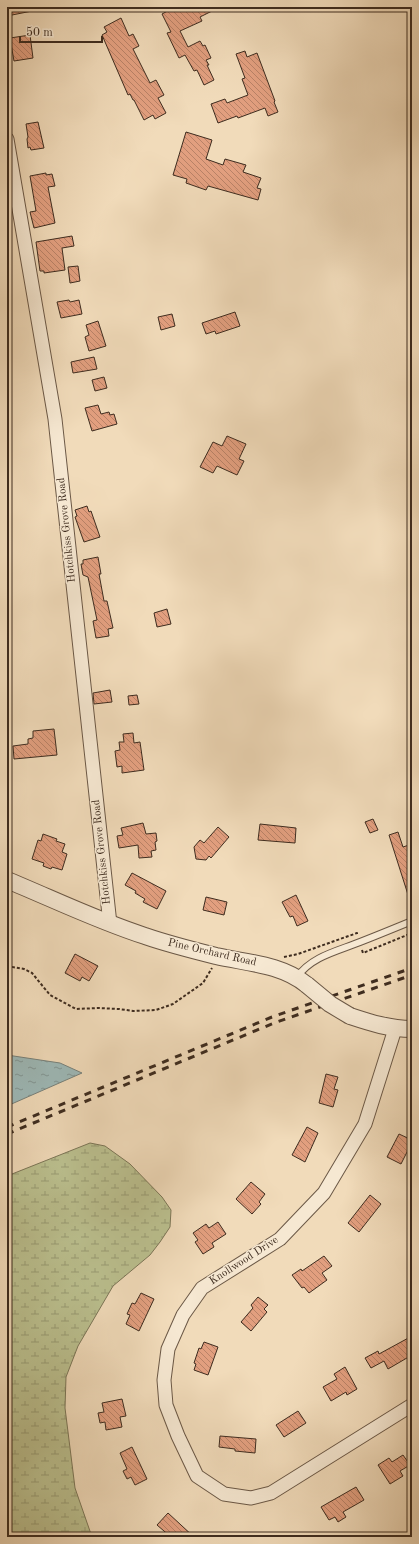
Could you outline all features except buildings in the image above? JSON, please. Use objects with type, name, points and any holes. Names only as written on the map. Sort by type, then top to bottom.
[{"type":"street","name":"Hotchkiss Grove Road","points":[[7,139],[55,419],[110,924]]},
{"type":"street","name":"Pine Orchard Road","points":[[7,880],[110,924],[146,937],[215,956],[279,969],[302,981],[330,1004],[350,1016],[395,1029],[412,1029]]},
{"type":"street","name":"Knollwood Drive","points":[[395,1029],[364,1124],[324,1193],[280,1239],[202,1288],[183,1314],[168,1349],[164,1380],[166,1405],[178,1436],[197,1476],[224,1494],[251,1498],[271,1493],[412,1405]]},
{"type":"lane","points":[[302,981],[304,968],[315,960],[412,921]]},
{"type":"path","points":[[283,957],[298,954],[356,933],[363,953],[412,933]]},
{"type":"path","points":[[7,966],[24,969],[32,973],[50,995],[76,1009],[99,1008],[133,1011],[156,1010],[173,1004],[203,983],[212,968],[215,956]]},
{"type":"green space","points":[[90,1143],[105,1146],[130,1164],[162,1197],[171,1210],[170,1227],[150,1255],[113,1286],[78,1346],[66,1377],[65,1408],[75,1488],[92,1537],[7,1537],[7,1176]]},
{"type":"water","points":[[7,1055],[60,1063],[82,1073],[7,1106]]},
{"type":"railway","points":[[7,1127],[272,1017],[412,968]]},
{"type":"railway","points":[[7,1134],[274,1023],[412,975]]}]
